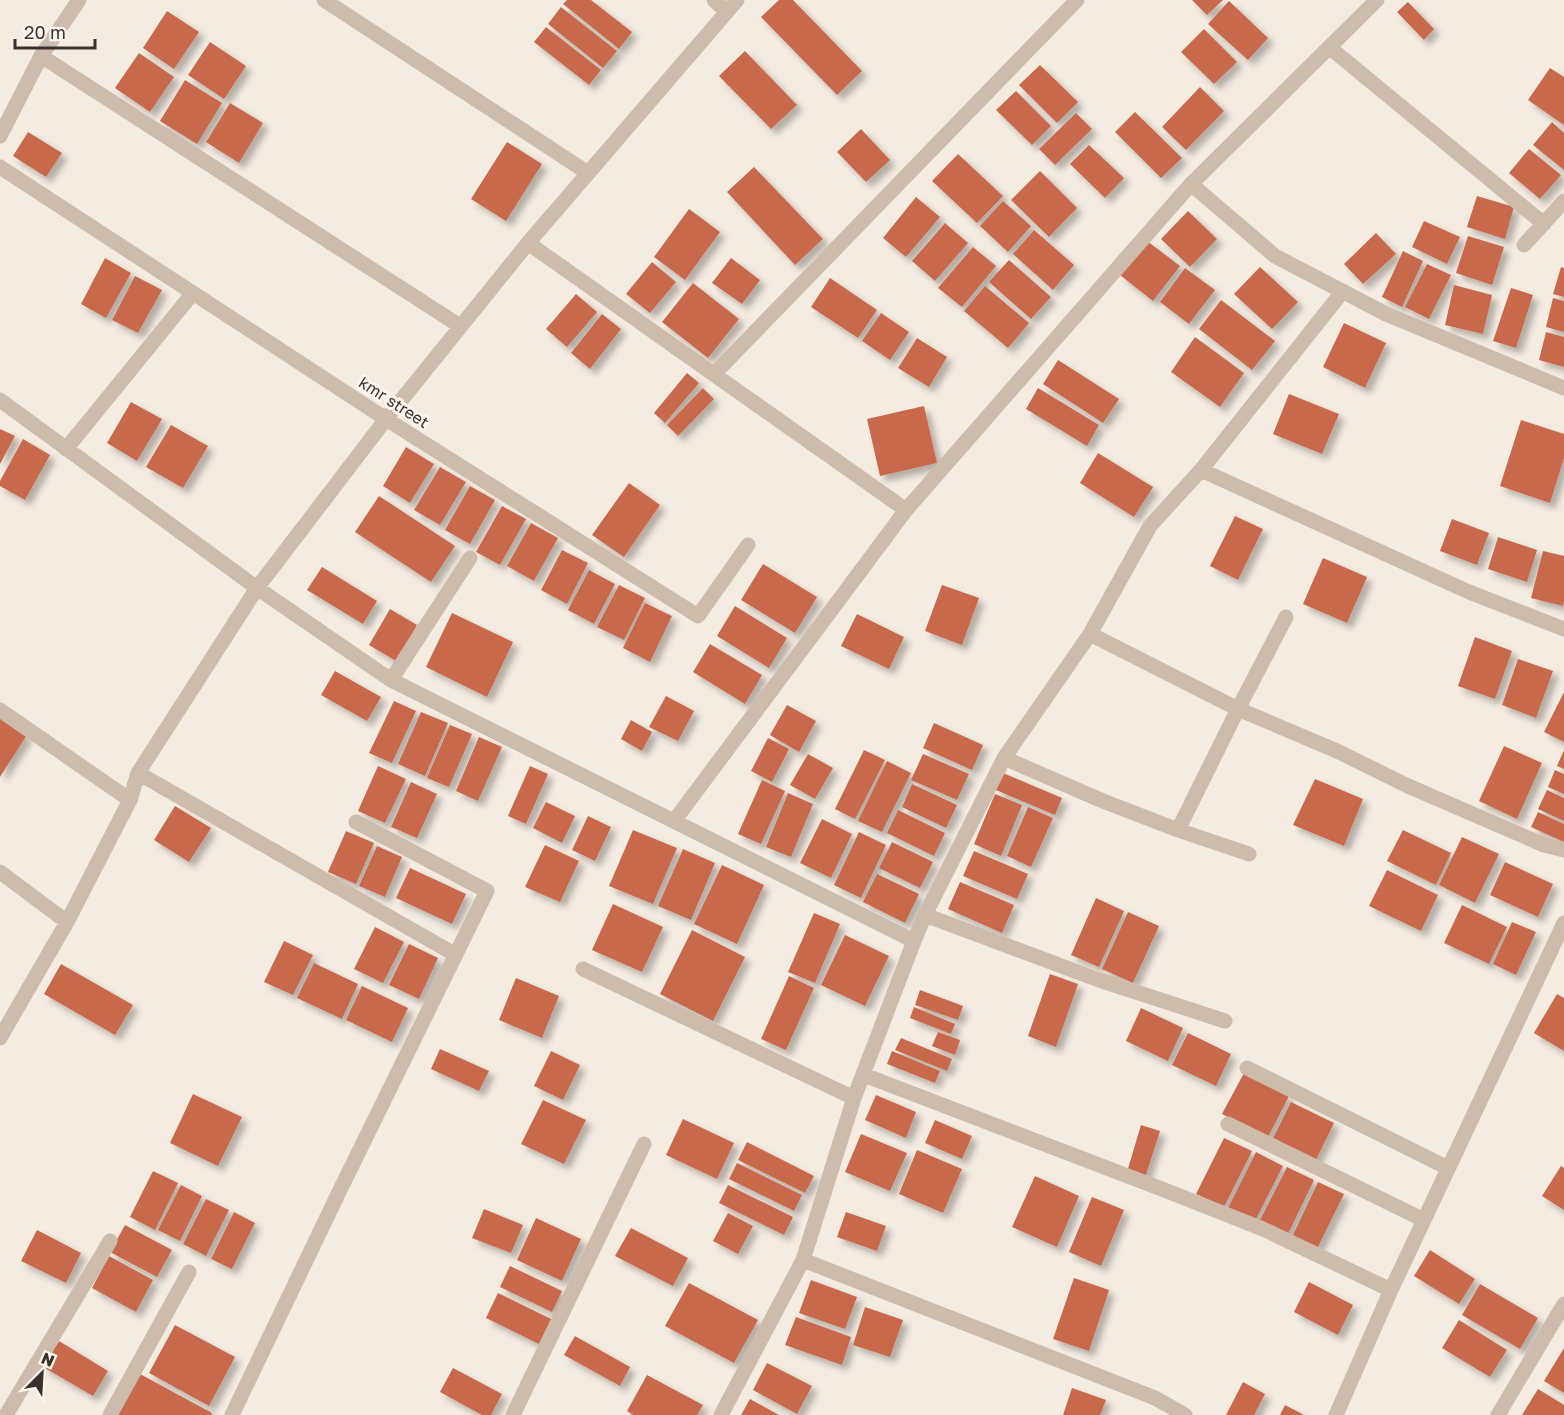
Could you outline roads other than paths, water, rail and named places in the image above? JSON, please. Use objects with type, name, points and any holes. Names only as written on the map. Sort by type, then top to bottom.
[{"type":"street","points":[[0,136],[41,56],[79,0]]},
{"type":"street","points":[[324,0],[588,173]]},
{"type":"street","points":[[714,0],[727,12]]},
{"type":"street","points":[[0,1038],[5,1020],[67,922],[130,800],[138,773],[256,588],[386,418],[528,243],[738,0]]},
{"type":"street","points":[[714,374],[1077,0]]},
{"type":"street","points":[[674,821],[906,510],[1191,184],[1377,0]]},
{"type":"street","points":[[1329,47],[1544,224]]},
{"type":"street","points":[[41,56],[460,326]]},
{"type":"street","name":"kmr street","points":[[0,167],[386,418],[698,616],[748,545]]},
{"type":"street","points":[[1191,184],[1275,256],[1386,314],[1564,388]]},
{"type":"street","points":[[1524,245],[1564,201]]},
{"type":"street","points":[[528,243],[906,510]]},
{"type":"street","points":[[721,1415],[803,1260],[854,1098],[914,941],[1004,758],[1090,634],[1150,526],[1201,470],[1343,291]]},
{"type":"street","points":[[66,449],[193,293]]},
{"type":"street","points":[[0,400],[256,588],[391,680],[914,941]]},
{"type":"street","points":[[1201,470],[1469,592],[1564,629]]},
{"type":"street","points":[[391,680],[470,558]]},
{"type":"street","points":[[1178,830],[1286,617]]},
{"type":"street","points":[[1090,634],[1238,709],[1337,751],[1408,786],[1544,845],[1564,850]]},
{"type":"street","points":[[0,710],[130,800]]},
{"type":"street","points":[[1004,758],[1103,801],[1249,854]]},
{"type":"street","points":[[138,773],[456,955]]},
{"type":"street","points":[[232,1415],[487,891],[356,822]]},
{"type":"street","points":[[0,872],[67,922]]},
{"type":"street","points":[[925,915],[1099,980],[1225,1021]]},
{"type":"street","points":[[1336,1415],[1391,1290],[1564,923]]},
{"type":"street","points":[[583,969],[854,1098]]},
{"type":"street","points":[[1247,1068],[1448,1168]]},
{"type":"street","points":[[864,1075],[1252,1225],[1391,1290]]},
{"type":"street","points":[[1228,1124],[1424,1220]]},
{"type":"street","points":[[513,1415],[645,1144]]},
{"type":"street","points":[[6,1415],[110,1241]]},
{"type":"street","points":[[803,1260],[1155,1398],[1185,1415]]},
{"type":"street","points":[[110,1415],[189,1272]]},
{"type":"street","points":[[1498,1415],[1564,1304]]}]
